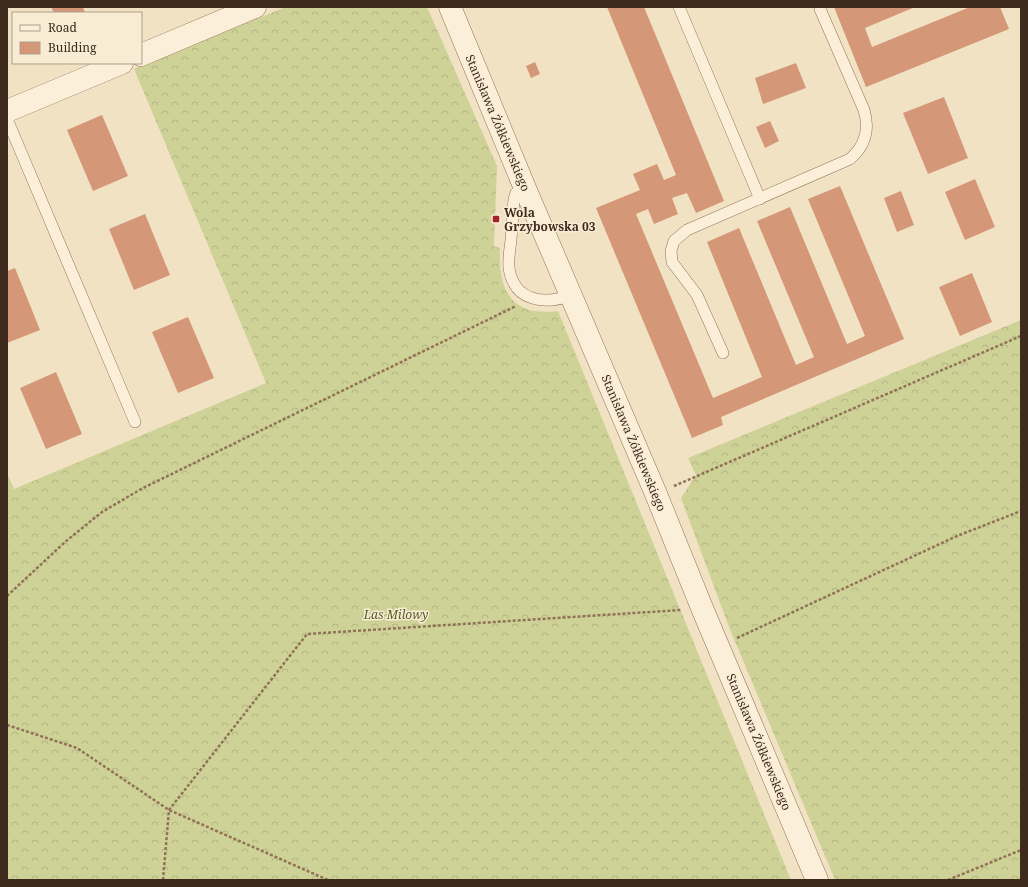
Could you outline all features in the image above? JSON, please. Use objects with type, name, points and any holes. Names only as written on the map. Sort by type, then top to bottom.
[{"type":"street","points":[[142,55],[255,7]]},
{"type":"street","name":"Stanisława Żółkiewskiego","points":[[450,7],[817,880]]},
{"type":"street","points":[[7,111],[120,64]]},
{"type":"lane","points":[[679,7],[760,199]]},
{"type":"lane","points":[[723,353],[697,295],[674,267],[671,251],[674,241],[682,233],[850,159],[861,148],[864,141],[867,125],[864,110],[820,9]]},
{"type":"lane","points":[[7,119],[135,422]]},
{"type":"lane","points":[[524,186],[518,190],[515,196],[509,268],[515,285],[538,301],[552,301],[572,295]]},
{"type":"path","points":[[7,596],[65,542],[96,517],[143,488],[532,298]]},
{"type":"path","points":[[656,494],[1021,337]]},
{"type":"path","points":[[718,646],[957,536],[1021,511]]},
{"type":"path","points":[[163,880],[169,810],[307,634],[702,608]]},
{"type":"path","points":[[7,725],[77,748],[169,810],[328,880]]},
{"type":"path","points":[[948,880],[1021,850]]},
{"type":"green space","name":"Las Milowy","points":[[286,7],[427,7],[497,166],[494,246],[500,248],[500,263],[505,288],[511,298],[518,305],[529,310],[542,312],[558,311],[791,880],[7,880],[7,473],[14,489],[266,383],[134,69]]},
{"type":"green space","points":[[1021,320],[1021,880],[835,880],[729,627],[681,498],[696,475],[688,458]]},
{"type":"building","points":[[51,7],[83,7],[85,12],[54,12]]},
{"type":"building","points":[[607,7],[644,7],[724,201],[696,213],[687,193],[672,198],[678,214],[654,224],[648,209],[636,214],[713,398],[762,377],[707,242],[739,228],[796,365],[814,357],[757,221],[790,207],[847,344],[865,336],[808,199],[840,186],[904,339],[721,417],[723,425],[692,438],[596,208],[640,190],[633,174],[657,164],[664,180],[676,175]]},
{"type":"building","points":[[834,7],[915,7],[865,28],[872,47],[970,7],[1000,7],[1009,29],[866,87]]},
{"type":"building","points":[[535,62],[540,74],[531,78],[526,66]]},
{"type":"building","points":[[796,63],[806,88],[763,104],[755,78]]},
{"type":"building","points":[[944,97],[968,158],[928,174],[903,113]]},
{"type":"building","points":[[102,115],[128,176],[93,191],[67,130]]},
{"type":"building","points":[[770,121],[779,141],[765,148],[756,127]]},
{"type":"building","points":[[975,179],[995,227],[965,240],[945,192]]},
{"type":"building","points":[[901,191],[914,225],[897,232],[884,198]]},
{"type":"building","points":[[145,214],[170,275],[134,290],[109,229]]},
{"type":"building","points":[[15,268],[40,330],[7,343],[7,271]]},
{"type":"building","points":[[972,273],[992,322],[960,336],[939,287]]},
{"type":"building","points":[[188,317],[214,378],[178,393],[152,332]]},
{"type":"building","points":[[56,372],[82,434],[46,449],[20,388]]},
{"type":"place","name":"Wola Grzybowska 03","points":[[496,219]]}]
